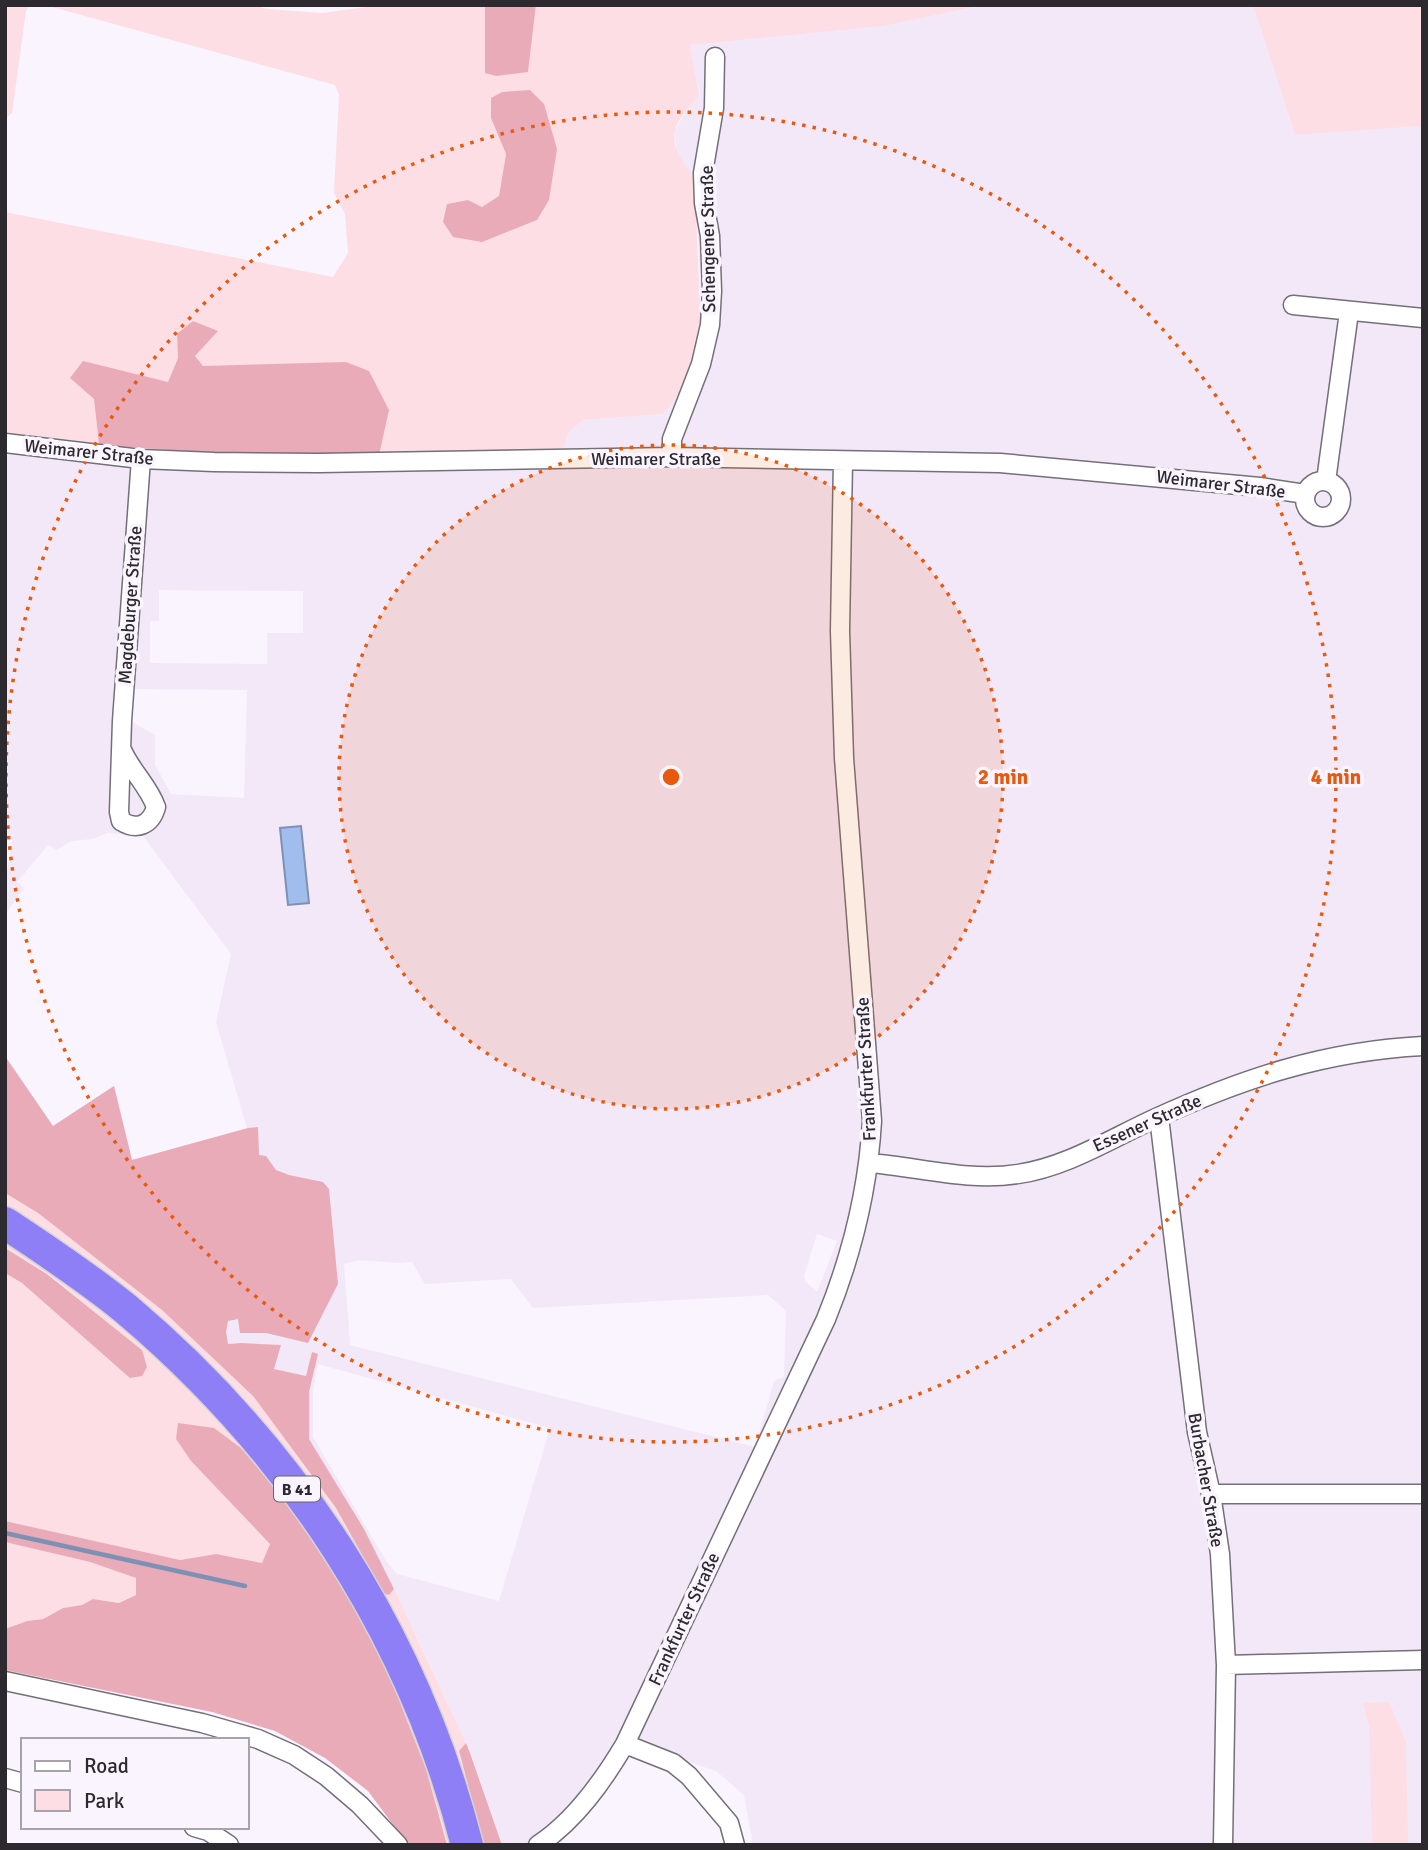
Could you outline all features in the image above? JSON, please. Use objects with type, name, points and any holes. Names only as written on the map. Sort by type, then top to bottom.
[{"type":"highway","name":"B 41","points":[[5,1223],[48,1251],[124,1308],[189,1367],[251,1433],[308,1503],[397,1650],[430,1728],[467,1845]]},
{"type":"street","name":"Schengener Straße","points":[[672,457],[672,439],[701,364],[710,325],[710,236],[704,203],[703,173],[714,108],[715,57]]},
{"type":"street","points":[[1293,305],[1423,318]]},
{"type":"street","points":[[1326,481],[1349,312]]},
{"type":"street","name":"Weimarer Straße","points":[[5,443],[141,459],[319,463],[672,457],[1000,463],[1260,487],[1305,495]]},
{"type":"street","name":"Magdeburger Straße","points":[[122,750],[141,459]]},
{"type":"street","name":"Frankfurter Straße","points":[[538,1845],[549,1838],[583,1803],[625,1744],[830,1309],[857,1228],[870,1163],[872,1121],[843,745],[839,631],[843,461]]},
{"type":"street","name":"Weimarer Straße","points":[[1326,481],[1337,487],[1342,498],[1341,505],[1334,514],[1322,518],[1312,514],[1305,505],[1305,495],[1311,485],[1326,481]]},
{"type":"street","name":"Essener Straße","points":[[870,1163],[964,1176],[1020,1174],[1064,1161],[1221,1090],[1280,1069],[1333,1056],[1423,1046]]},
{"type":"street","name":"Burbacher Straße","points":[[1159,1117],[1195,1419],[1220,1554],[1226,1665],[1223,1845]]},
{"type":"street","points":[[1211,1494],[1423,1494]]},
{"type":"street","points":[[1226,1665],[1423,1660]]},
{"type":"street","points":[[5,1681],[202,1723],[258,1739],[295,1755],[326,1776],[360,1805],[398,1845]]},
{"type":"street","points":[[625,1744],[673,1763],[689,1776],[729,1823],[735,1845]]},
{"type":"street","points":[[201,1829],[229,1845]]},
{"type":"shaded area","points":[[485,5],[536,5],[528,72],[496,76],[485,73]]},
{"type":"shaded area","points":[[984,5],[1253,5],[1295,135],[1423,126],[1423,1845],[753,1845],[744,1795],[716,1771],[632,1743],[591,1811],[556,1845],[502,1845],[470,1752],[416,1635],[364,1529],[309,1439],[309,1392],[317,1354],[312,1353],[306,1377],[274,1369],[281,1346],[228,1344],[145,1273],[5,1056],[53,1126],[114,1086],[132,1160],[247,1128],[216,1022],[231,954],[143,836],[108,833],[93,839],[71,841],[57,850],[48,845],[17,882],[24,888],[6,913],[5,885],[13,835],[5,834],[5,436],[134,449],[240,455],[568,433],[583,420],[664,414],[702,312],[695,182],[676,151],[675,131],[685,112],[699,96],[690,45],[884,26]],"holes":[[[159,590],[303,591],[303,633],[267,633],[267,664],[150,663],[150,621],[159,621]],[[129,689],[247,690],[244,798],[171,794],[155,765],[155,735],[129,720]],[[817,1234],[837,1241],[817,1292],[805,1281],[804,1276]],[[359,1260],[412,1262],[425,1284],[511,1279],[533,1308],[768,1295],[786,1311],[784,1377],[774,1381],[755,1447],[350,1345],[344,1264]],[[318,1364],[550,1428],[499,1601],[397,1574],[386,1561],[313,1437],[313,1391]]]},
{"type":"shaded area","points":[[530,90],[544,104],[557,149],[549,200],[537,220],[482,242],[453,237],[443,222],[447,204],[468,200],[482,207],[499,196],[506,154],[491,118],[491,98],[502,92]]},
{"type":"shaded area","points":[[193,321],[218,331],[195,356],[203,366],[346,362],[369,371],[389,410],[379,455],[240,455],[99,445],[94,399],[70,378],[83,361],[168,382],[178,358],[177,334]]},
{"type":"shaded area","points":[[5,1056],[53,1126],[114,1086],[132,1160],[258,1127],[259,1155],[266,1156],[276,1170],[323,1182],[329,1189],[338,1284],[308,1343],[266,1333],[240,1333],[238,1319],[228,1321],[226,1332],[228,1344],[281,1345],[274,1369],[306,1376],[312,1352],[318,1354],[309,1392],[309,1439],[364,1529],[394,1589],[389,1595],[384,1594],[336,1508],[253,1396],[162,1310],[38,1213],[5,1193]]},
{"type":"shaded area","points":[[5,1248],[47,1274],[142,1350],[147,1367],[142,1376],[130,1378],[22,1283],[5,1273]]},
{"type":"shaded area","points":[[178,1423],[214,1428],[241,1448],[291,1508],[350,1600],[390,1677],[426,1769],[447,1845],[408,1845],[368,1791],[325,1758],[275,1731],[212,1712],[5,1670],[5,1629],[27,1621],[43,1619],[63,1608],[82,1605],[93,1599],[119,1603],[136,1595],[136,1578],[90,1562],[5,1542],[5,1521],[180,1560],[216,1554],[262,1563],[270,1544],[191,1461],[176,1439]]},
{"type":"shaded area","points":[[466,1743],[502,1845],[484,1845],[459,1751]]},
{"type":"green space","points":[[5,5],[30,5],[26,11],[12,113],[5,119]]},
{"type":"green space","points":[[45,5],[254,5],[267,9],[322,13],[381,5],[485,5],[487,40],[528,72],[536,5],[984,5],[884,26],[690,45],[699,96],[678,122],[674,139],[675,146],[694,181],[696,194],[699,332],[689,373],[679,393],[663,414],[583,420],[568,433],[563,449],[379,455],[233,367],[203,366],[195,356],[217,331],[177,334],[178,358],[168,382],[140,376],[94,399],[99,445],[5,436],[5,212],[333,277],[348,253],[345,214],[334,193],[339,95],[335,85]],"holes":[[[491,118],[537,221],[447,204],[468,200],[482,207],[499,197],[506,154]]]},
{"type":"green space","points":[[1253,5],[1423,5],[1423,126],[1295,135]]},
{"type":"green space","points":[[5,1193],[38,1213],[162,1310],[253,1396],[336,1508],[384,1594],[389,1595],[394,1589],[466,1743],[459,1752],[484,1845],[447,1845],[426,1769],[390,1677],[350,1600],[291,1508],[176,1439],[191,1461],[270,1544],[262,1563],[216,1554],[180,1560],[5,1521],[5,1273],[142,1350],[48,1274],[5,1248]]},
{"type":"green space","points":[[5,1542],[90,1562],[136,1578],[136,1595],[119,1603],[93,1599],[82,1605],[63,1608],[42,1619],[5,1629]]},
{"type":"green space","points":[[1389,1702],[1406,1742],[1408,1845],[1372,1845],[1369,1725],[1363,1703]]},
{"type":"water","points":[[301,826],[309,903],[288,905],[280,828]]},
{"type":"waterway","points":[[5,1533],[245,1586]]}]
